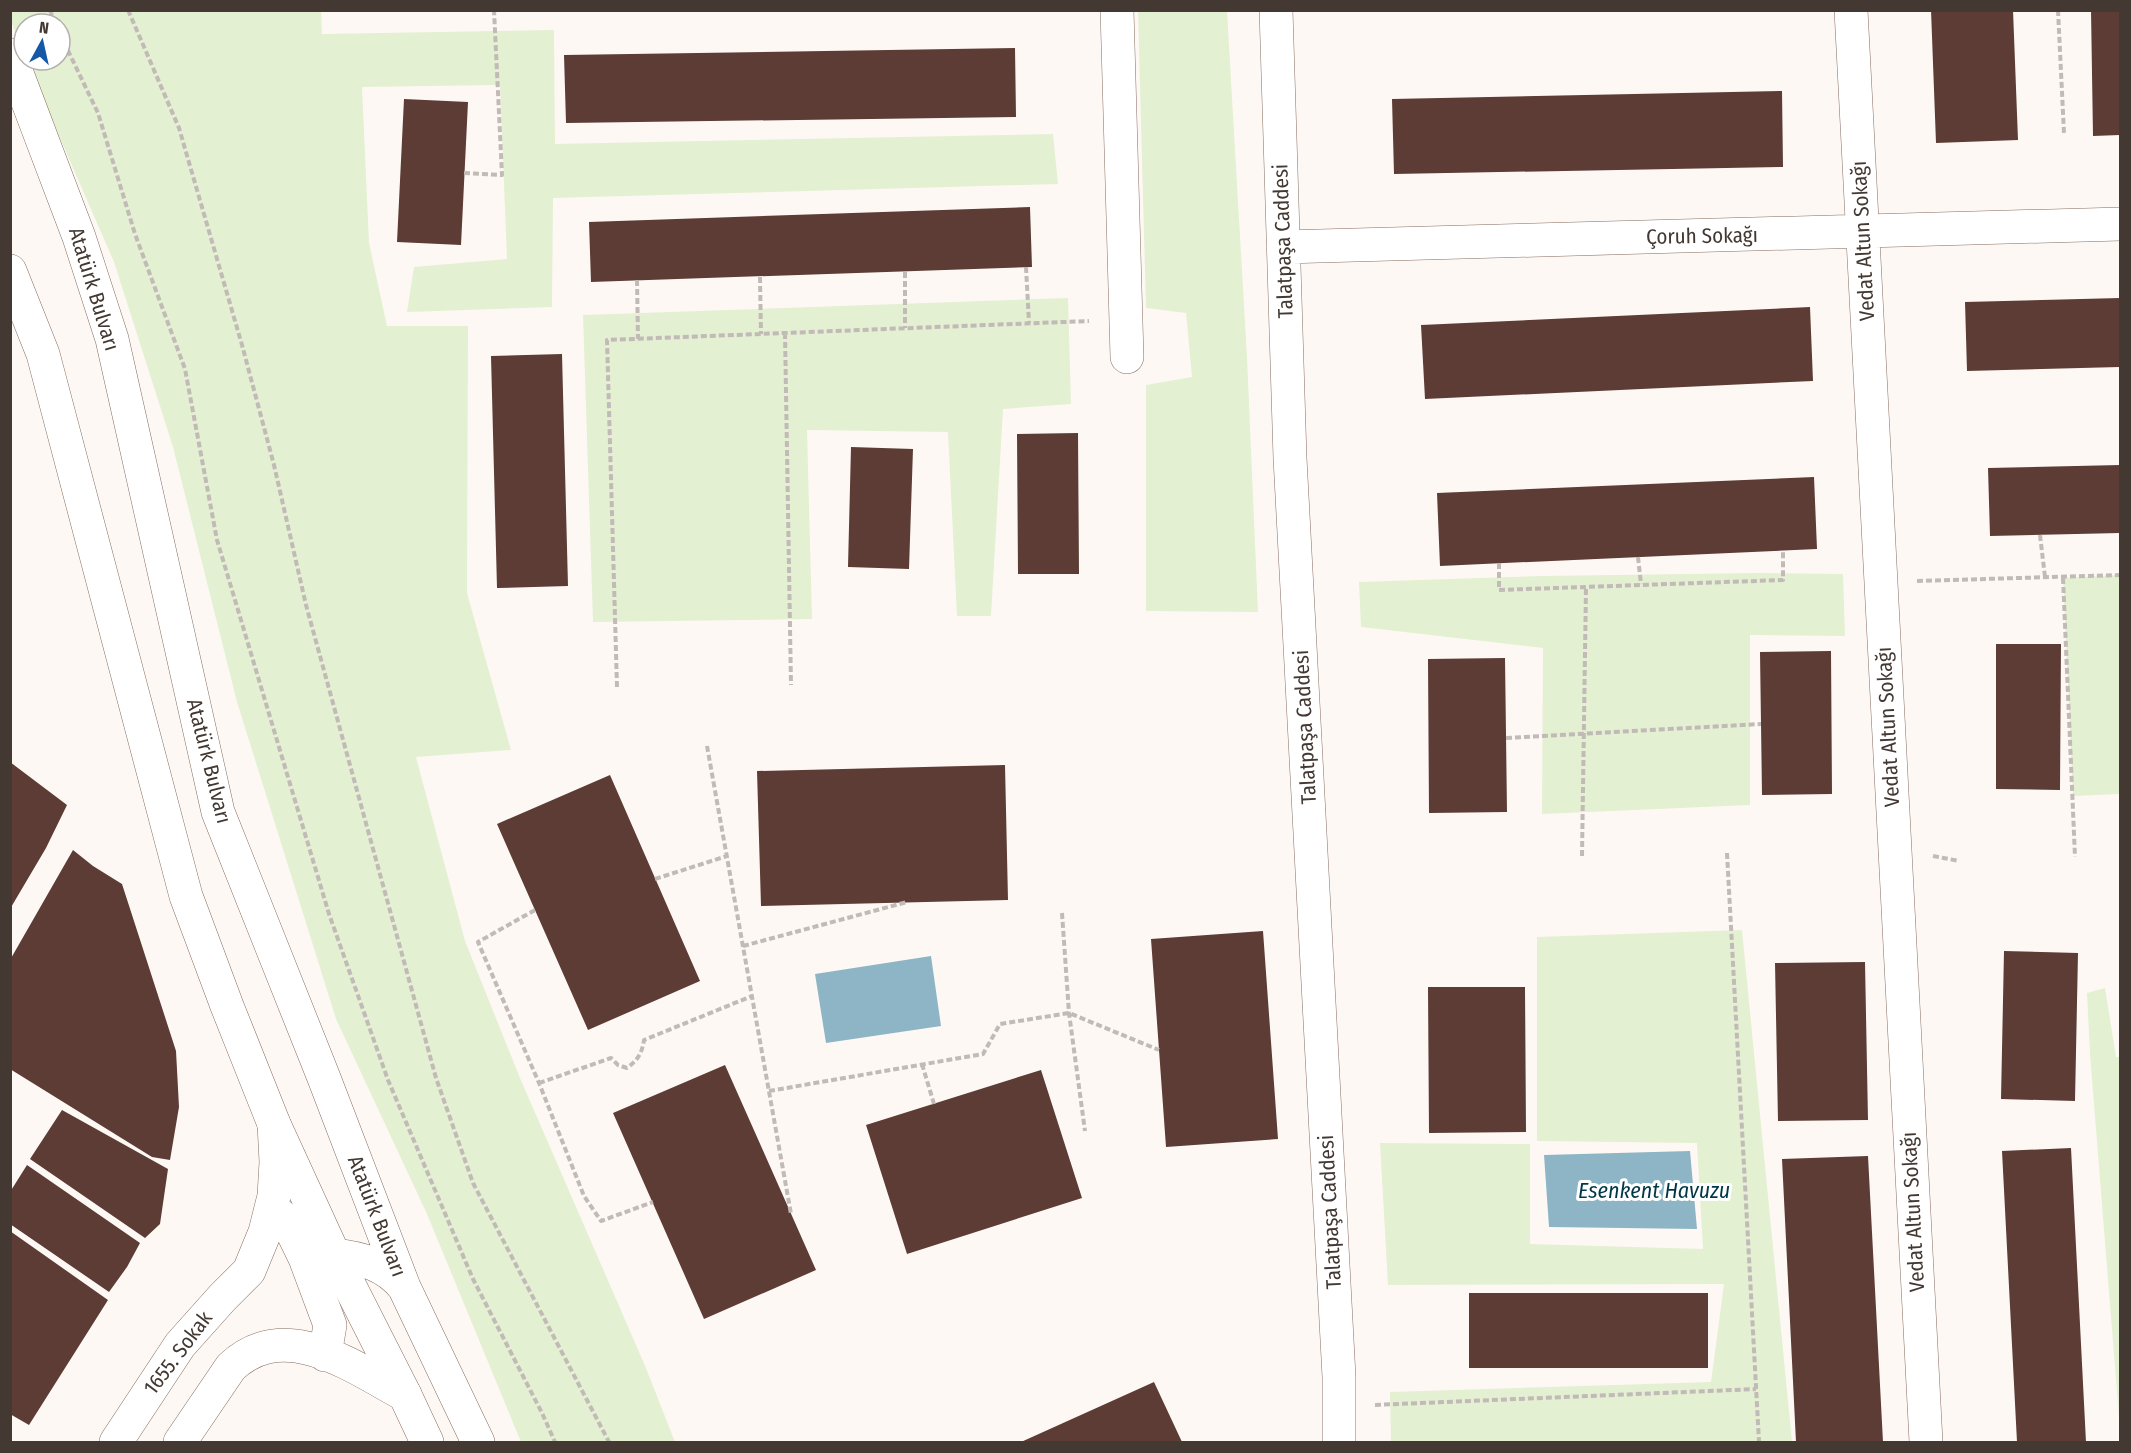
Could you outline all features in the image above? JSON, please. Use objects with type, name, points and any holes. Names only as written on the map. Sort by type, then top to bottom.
[{"type":"street","points":[[1117,10],[1127,357]]},
{"type":"street","name":"Talatpaşa Caddesi","points":[[1276,10],[1290,458],[1339,1365],[1339,1443]]},
{"type":"street","name":"Vedat Altun Sokağı","points":[[1851,10],[1926,1443]]},
{"type":"street","name":"Atatürk Bulvarı","points":[[10,55],[79,237],[112,339],[218,812],[404,1287],[478,1443]]},
{"type":"street","name":"Çoruh Sokağı","points":[[1283,247],[2121,224]]},
{"type":"street","points":[[10,271],[43,354],[186,896],[274,1124],[320,1257],[330,1325],[325,1355]]},
{"type":"street","points":[[249,1271],[261,1245],[271,1213],[276,1178],[274,1124]]},
{"type":"street","points":[[271,1213],[280,1215],[287,1221],[320,1257],[405,1395],[427,1443]]},
{"type":"street","points":[[249,1271],[275,1263],[320,1257],[362,1259],[377,1265],[398,1279],[404,1287]]},
{"type":"street","name":"1655. Sokak","points":[[116,1443],[180,1345],[249,1271]]},
{"type":"street","points":[[180,1443],[221,1380],[242,1357],[256,1349],[283,1344],[301,1347],[325,1355],[405,1395]]},
{"type":"path","points":[[128,10],[179,128],[236,322],[274,465],[306,605],[436,1078],[473,1183],[609,1443]]},
{"type":"path","points":[[464,173],[502,175],[494,10]]},
{"type":"path","points":[[2058,10],[2064,133]]},
{"type":"path","points":[[72,59],[98,113],[135,234],[185,369],[217,540],[337,936],[388,1080],[468,1268],[555,1443]]},
{"type":"path","points":[[1026,267],[1029,323]]},
{"type":"path","points":[[905,272],[905,328]]},
{"type":"path","points":[[760,277],[761,334]]},
{"type":"path","points":[[637,280],[638,339]]},
{"type":"path","points":[[617,687],[607,340],[1126,319]]},
{"type":"path","points":[[785,333],[791,685]]},
{"type":"path","points":[[2040,535],[2046,577]]},
{"type":"path","points":[[1499,563],[1498,590],[1783,580],[1783,550]]},
{"type":"path","points":[[1638,557],[1641,584]]},
{"type":"path","points":[[1880,582],[2121,575]]},
{"type":"path","points":[[2063,578],[2075,857]]},
{"type":"path","points":[[1582,856],[1586,586]]},
{"type":"path","points":[[1506,738],[1761,724]]},
{"type":"path","points":[[708,746],[791,1214]]},
{"type":"path","points":[[1727,853],[1759,1443]]},
{"type":"path","points":[[655,879],[727,856]]},
{"type":"path","points":[[743,946],[907,902]]},
{"type":"path","points":[[535,910],[478,942],[539,1083],[584,1196],[602,1221],[653,1202]]},
{"type":"path","points":[[1062,913],[1069,1013],[1085,1131]]},
{"type":"path","points":[[539,1083],[611,1058],[618,1065],[627,1068],[636,1063],[642,1052],[644,1040],[752,996]]},
{"type":"path","points":[[769,1091],[983,1054],[1000,1024],[1069,1013],[1159,1050]]},
{"type":"path","points":[[921,1065],[934,1104]]},
{"type":"path","points":[[1339,1407],[1756,1389]]},
{"type":"green space","points":[[11,10],[321,10],[322,34],[554,30],[555,144],[1053,134],[1058,184],[553,198],[552,307],[407,312],[414,267],[507,259],[500,85],[362,87],[369,243],[387,326],[468,326],[467,593],[511,750],[416,757],[465,941],[520,1078],[646,1368],[675,1442],[521,1442],[427,1214],[336,1019],[237,702],[173,447],[114,262],[31,72],[72,72],[72,12],[12,12],[12,24]]},
{"type":"green space","points":[[1138,11],[1227,11],[1247,357],[1258,612],[1146,611],[1146,385],[1192,377],[1186,313],[1146,308]]},
{"type":"green space","points":[[1068,298],[1071,404],[1003,409],[991,616],[957,616],[948,432],[807,430],[812,619],[593,622],[583,315]]},
{"type":"green space","points":[[1843,574],[1845,636],[1750,635],[1750,805],[1542,814],[1543,648],[1361,627],[1359,582],[1542,576]]},
{"type":"green space","points":[[2120,575],[2120,794],[2073,796],[2063,578]]},
{"type":"green space","points":[[1742,930],[1792,1442],[1391,1442],[1390,1392],[1711,1382],[1724,1284],[1388,1285],[1380,1143],[1530,1144],[1530,1244],[1703,1249],[1697,1143],[1537,1141],[1537,937]]},
{"type":"green space","points":[[2105,988],[2116,1057],[2120,1057],[2120,1430],[2087,993]]},
{"type":"water","points":[[931,956],[941,1026],[826,1043],[815,974]]},
{"type":"water","name":"Esenkent Havuzu","points":[[1690,1151],[1697,1229],[1549,1227],[1544,1155]]},
{"type":"building","points":[[1931,10],[2013,10],[2018,140],[1936,143]]},
{"type":"building","points":[[2091,10],[2120,10],[2120,135],[2093,136]]},
{"type":"building","points":[[1015,48],[1016,117],[566,123],[564,55]]},
{"type":"building","points":[[1782,91],[1783,167],[1394,174],[1392,99]]},
{"type":"building","points":[[404,99],[468,102],[461,245],[397,242]]},
{"type":"building","points":[[1030,207],[1032,267],[591,282],[589,222]]},
{"type":"building","points":[[2120,298],[2120,367],[1967,371],[1965,302]]},
{"type":"building","points":[[1810,307],[1813,381],[1425,399],[1421,325]]},
{"type":"building","points":[[562,354],[568,586],[497,588],[491,356]]},
{"type":"building","points":[[1078,433],[1079,574],[1018,574],[1017,434]]},
{"type":"building","points":[[851,447],[913,449],[909,569],[848,567]]},
{"type":"building","points":[[2120,465],[2120,533],[1990,536],[1988,468]]},
{"type":"building","points":[[1814,477],[1817,549],[1440,566],[1437,493]]},
{"type":"building","points":[[1996,644],[2061,644],[2060,790],[1996,789]]},
{"type":"building","points":[[1831,651],[1832,794],[1762,795],[1760,652]]},
{"type":"building","points":[[1505,658],[1507,812],[1429,813],[1428,659]]},
{"type":"building","points":[[10,762],[67,805],[46,848],[10,909]]},
{"type":"building","points":[[1005,765],[1008,900],[761,906],[757,771]]},
{"type":"building","points":[[610,775],[700,981],[588,1030],[497,824]]},
{"type":"building","points":[[73,850],[122,884],[176,1051],[179,1107],[170,1160],[152,1157],[10,1069],[10,960]]},
{"type":"building","points":[[1263,931],[1278,1139],[1166,1147],[1151,939]]},
{"type":"building","points":[[2004,951],[2078,953],[2075,1101],[2001,1099]]},
{"type":"building","points":[[1865,962],[1868,1120],[1778,1121],[1775,963]]},
{"type":"building","points":[[1428,987],[1525,987],[1526,1132],[1429,1133]]},
{"type":"building","points":[[725,1065],[816,1270],[704,1319],[613,1113]]},
{"type":"building","points":[[1041,1070],[1082,1198],[907,1254],[866,1125]]},
{"type":"building","points":[[62,1110],[168,1169],[160,1224],[145,1238],[30,1159]]},
{"type":"building","points":[[2071,1148],[2086,1442],[2017,1442],[2002,1151]]},
{"type":"building","points":[[1868,1156],[1883,1442],[1796,1442],[1782,1159]]},
{"type":"building","points":[[27,1165],[140,1243],[127,1267],[109,1292],[10,1224],[10,1192]]},
{"type":"building","points":[[10,1231],[108,1300],[29,1425],[10,1414]]},
{"type":"building","points":[[1469,1293],[1708,1293],[1708,1368],[1469,1368]]},
{"type":"building","points":[[1154,1382],[1182,1442],[1021,1442]]}]
